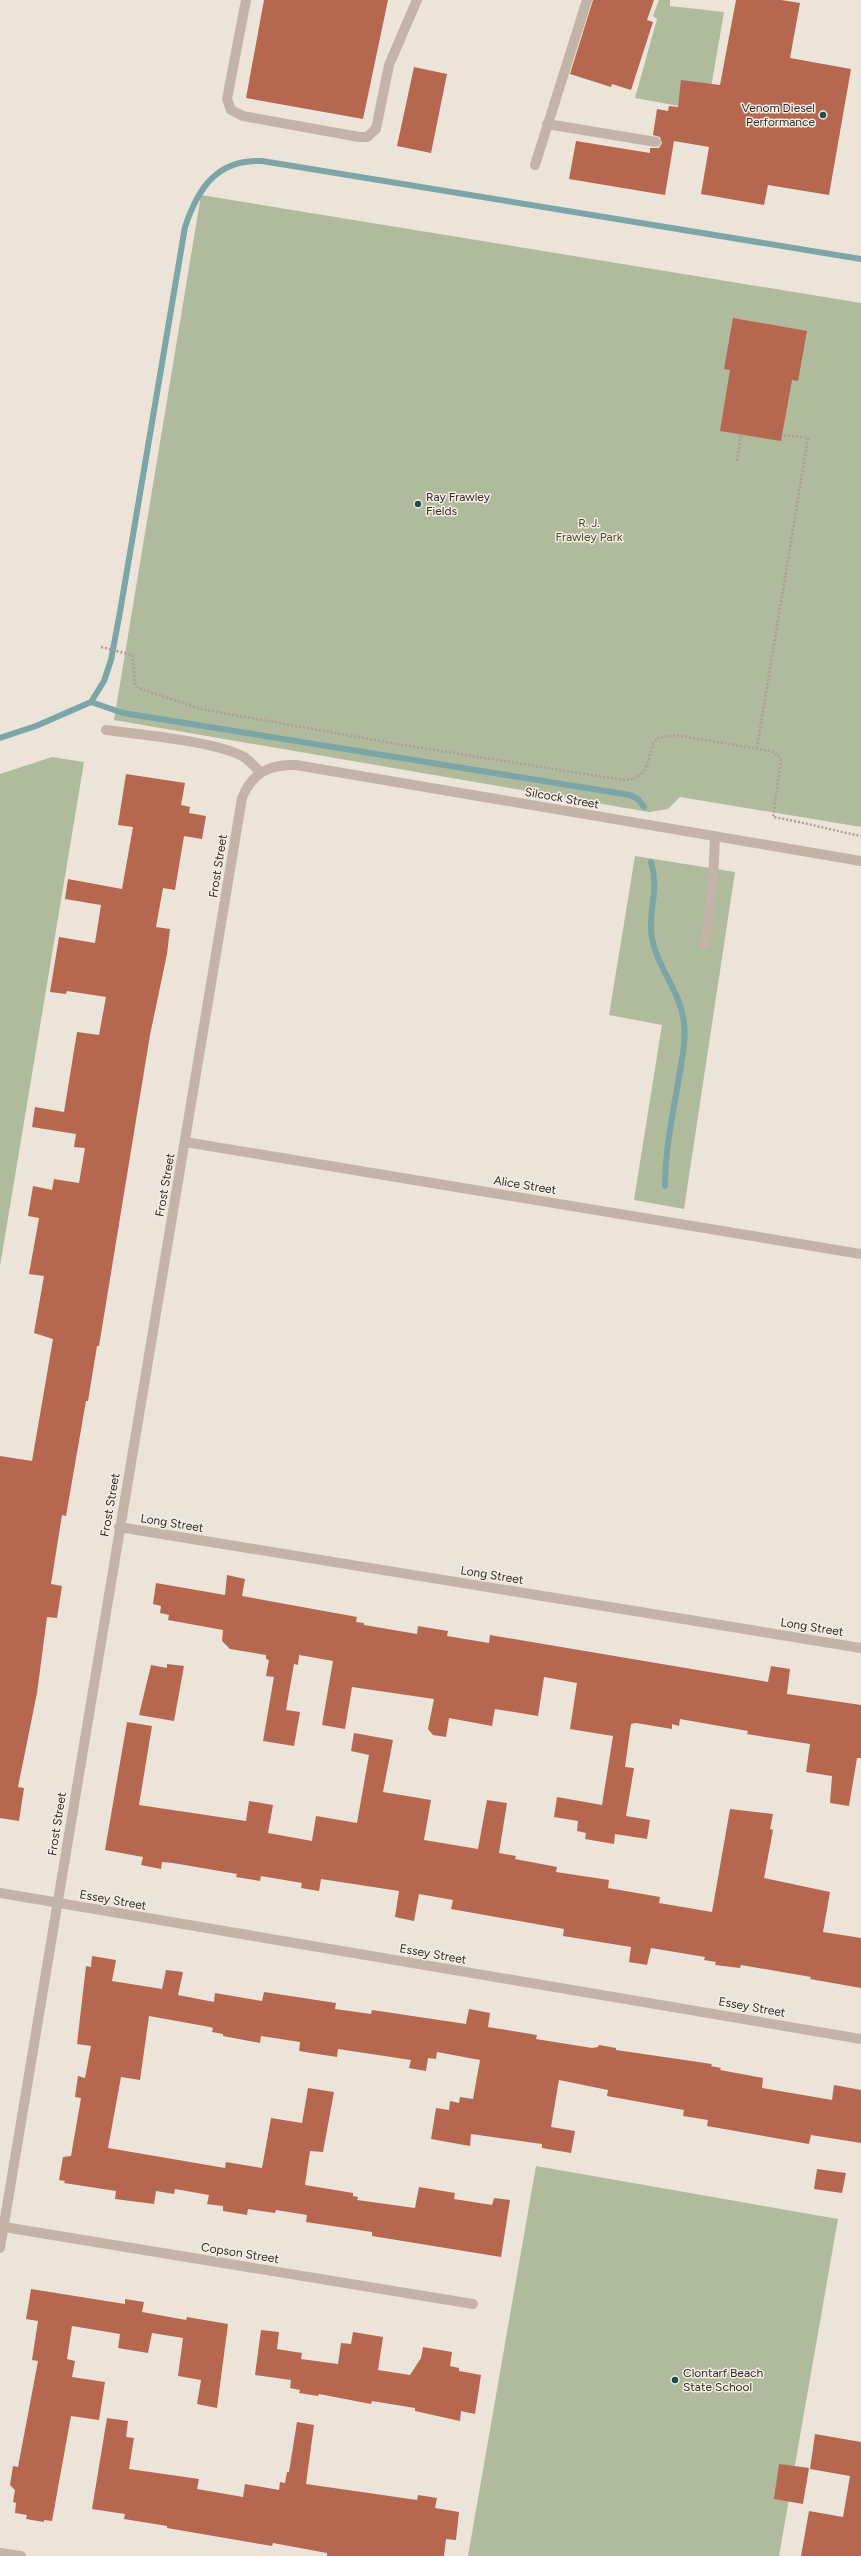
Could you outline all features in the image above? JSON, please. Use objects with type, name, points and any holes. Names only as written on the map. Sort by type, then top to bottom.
[{"type":"street","points":[[246,0],[227,99],[231,110],[243,116],[358,137],[367,137],[376,129],[389,65],[417,0]]},
{"type":"street","points":[[535,165],[587,0]]},
{"type":"street","points":[[548,124],[656,142]]},
{"type":"street","points":[[106,730],[206,746],[234,753],[245,758],[260,772]]},
{"type":"street","name":"Silcock Street","points":[[260,772],[283,765],[296,765],[861,861]]},
{"type":"street","name":"Frost Street","points":[[0,2248],[119,1527],[186,1142],[242,798],[246,788],[260,772]]},
{"type":"street","points":[[705,945],[713,881],[715,837]]},
{"type":"street","name":"Alice Street","points":[[186,1142],[861,1254]]},
{"type":"street","name":"Long Street","points":[[119,1527],[861,1648]]},
{"type":"street","name":"Essey Street","points":[[0,1893],[861,2039]]},
{"type":"street","name":"Copson Street","points":[[4,2227],[473,2304]]},
{"type":"street","points":[[0,2553],[21,2556]]},
{"type":"path","points":[[737,461],[741,435]]},
{"type":"path","points":[[757,748],[808,438],[783,435]]},
{"type":"path","points":[[101,647],[123,651],[129,653],[134,658],[135,683],[138,688],[201,709],[397,744],[623,780],[633,780],[638,777],[645,769],[653,743],[666,736],[675,735],[757,748],[776,753],[781,760],[773,817],[815,824],[830,830],[861,836]]},
{"type":"green space","points":[[659,0],[670,0],[670,6],[724,12],[707,111],[635,98],[657,19],[653,16]]},
{"type":"green space","name":"R. J. Frawley Park","points":[[201,195],[861,303],[861,827],[680,797],[668,809],[649,812],[114,720]]},
{"type":"green space","points":[[52,757],[84,762],[0,1266],[0,774]]},
{"type":"green space","points":[[635,856],[735,872],[684,1209],[634,1200],[662,1025],[609,1015]]},
{"type":"green space","name":"Clontarf Beach State School","points":[[536,2166],[838,2219],[779,2556],[468,2556]]},
{"type":"building","points":[[264,0],[388,0],[363,119],[246,98]]},
{"type":"building","points":[[593,0],[654,0],[647,20],[653,22],[631,90],[612,84],[611,87],[570,74]]},
{"type":"building","points":[[736,0],[781,0],[800,3],[790,58],[851,69],[829,195],[768,185],[764,205],[701,194],[709,147],[674,141],[665,195],[569,179],[576,141],[650,153],[650,148],[659,148],[662,143],[660,137],[653,135],[657,109],[668,111],[669,106],[678,107],[681,80],[720,85]]},
{"type":"building","points":[[414,67],[447,74],[431,153],[397,146]]},
{"type":"building","points":[[733,318],[807,331],[798,381],[792,380],[781,441],[720,431],[730,370],[724,369]]},
{"type":"building","points":[[126,774],[185,783],[181,805],[190,807],[189,813],[206,816],[202,839],[184,836],[175,890],[163,888],[156,927],[170,929],[167,954],[150,1035],[99,1346],[97,1346],[88,1401],[86,1401],[66,1516],[62,1515],[51,1584],[62,1586],[57,1618],[47,1617],[37,1693],[18,1787],[24,1788],[19,1821],[0,1818],[0,1456],[32,1461],[53,1339],[34,1333],[44,1276],[29,1274],[39,1218],[28,1216],[33,1186],[52,1190],[54,1179],[79,1183],[85,1148],[74,1147],[76,1134],[32,1127],[35,1107],[64,1112],[77,1032],[99,1035],[106,997],[67,991],[66,994],[50,992],[59,937],[95,943],[101,905],[65,899],[68,879],[122,889],[133,827],[118,825]]},
{"type":"building","points":[[227,1575],[245,1579],[242,1596],[357,1617],[356,1622],[364,1623],[364,1625],[417,1634],[418,1626],[448,1631],[447,1636],[489,1643],[490,1635],[768,1682],[771,1666],[790,1669],[787,1694],[861,1705],[861,1758],[857,1758],[849,1806],[830,1803],[832,1776],[806,1772],[810,1744],[747,1734],[748,1731],[680,1719],[679,1726],[672,1724],[672,1729],[636,1723],[631,1724],[625,1767],[634,1768],[626,1816],[650,1820],[647,1839],[615,1834],[614,1844],[585,1839],[586,1833],[577,1831],[578,1821],[554,1817],[557,1797],[602,1805],[613,1736],[570,1729],[577,1683],[544,1677],[538,1716],[495,1709],[492,1726],[449,1718],[446,1737],[433,1735],[428,1729],[434,1699],[352,1687],[345,1729],[322,1725],[333,1661],[299,1655],[298,1665],[294,1664],[286,1710],[300,1712],[294,1746],[263,1741],[274,1677],[266,1676],[269,1660],[266,1659],[266,1655],[230,1649],[222,1641],[223,1630],[168,1620],[169,1615],[160,1613],[161,1606],[153,1604],[156,1583],[225,1595]]},
{"type":"building","points":[[167,1664],[184,1666],[174,1721],[139,1715],[151,1665],[167,1668]]},
{"type":"building","points":[[127,1722],[152,1726],[139,1805],[246,1821],[249,1801],[273,1805],[268,1833],[312,1841],[316,1816],[357,1823],[369,1755],[351,1751],[354,1733],[393,1740],[383,1792],[431,1800],[424,1840],[478,1849],[487,1800],[507,1803],[499,1853],[516,1856],[515,1859],[557,1867],[556,1872],[609,1880],[608,1888],[660,1897],[659,1903],[712,1912],[730,1809],[773,1814],[770,1829],[773,1830],[764,1878],[830,1892],[823,1932],[861,1938],[861,1988],[810,1979],[811,1977],[741,1965],[740,1968],[715,1965],[716,1962],[704,1960],[705,1957],[651,1948],[647,1965],[629,1962],[631,1947],[563,1936],[564,1929],[451,1909],[453,1900],[419,1894],[414,1921],[395,1917],[399,1891],[321,1879],[319,1891],[301,1888],[302,1883],[261,1876],[260,1881],[236,1877],[237,1874],[173,1863],[162,1862],[161,1869],[141,1865],[143,1857],[105,1850]]},
{"type":"building","points":[[92,1956],[116,1960],[112,1981],[162,1989],[166,1970],[183,1972],[178,1995],[214,2002],[215,1993],[262,2001],[264,1992],[336,2003],[335,2009],[371,2014],[372,2010],[466,2024],[469,2009],[490,2013],[488,2027],[537,2035],[536,2039],[592,2048],[598,2047],[599,2045],[616,2048],[616,2050],[712,2064],[711,2066],[721,2068],[720,2070],[763,2078],[762,2088],[832,2100],[834,2085],[861,2090],[861,2143],[811,2135],[809,2144],[707,2126],[708,2120],[683,2116],[684,2110],[607,2096],[608,2090],[559,2080],[551,2127],[575,2131],[571,2153],[542,2148],[542,2144],[471,2134],[470,2146],[431,2139],[436,2108],[449,2110],[450,2101],[459,2103],[460,2097],[473,2099],[480,2060],[437,2052],[436,2059],[428,2058],[426,2071],[409,2068],[411,2060],[338,2049],[337,2057],[299,2051],[300,2042],[261,2036],[260,2043],[223,2036],[223,2034],[212,2032],[213,2028],[210,2027],[149,2016],[140,2080],[121,2077],[108,2148],[225,2168],[226,2162],[262,2168],[271,2118],[302,2123],[308,2088],[334,2092],[323,2152],[310,2151],[305,2185],[353,2193],[353,2196],[358,2197],[357,2200],[415,2208],[419,2187],[455,2193],[454,2199],[492,2205],[494,2198],[510,2200],[501,2257],[372,2236],[372,2232],[306,2222],[307,2215],[276,2210],[275,2213],[248,2209],[247,2215],[223,2211],[223,2206],[207,2204],[209,2195],[175,2189],[174,2194],[156,2191],[154,2204],[115,2199],[116,2191],[64,2183],[65,2181],[59,2180],[63,2157],[71,2156],[81,2098],[75,2097],[78,2076],[85,2078],[91,2046],[77,2044],[86,1966],[91,1967]]},
{"type":"building","points":[[817,2169],[846,2173],[842,2193],[814,2189]]},
{"type":"building","points":[[31,2289],[125,2304],[125,2299],[144,2302],[142,2312],[186,2320],[187,2317],[228,2324],[217,2408],[197,2404],[201,2380],[178,2376],[183,2338],[152,2333],[148,2353],[118,2348],[120,2334],[72,2326],[67,2359],[75,2361],[72,2377],[105,2382],[99,2420],[71,2416],[52,2521],[44,2520],[44,2522],[26,2519],[27,2515],[15,2513],[16,2503],[13,2502],[15,2490],[10,2485],[13,2466],[18,2467],[38,2361],[32,2360],[38,2321],[26,2319]]},
{"type":"building","points":[[261,2330],[279,2332],[277,2349],[302,2353],[301,2359],[338,2364],[341,2343],[351,2344],[353,2332],[383,2337],[378,2370],[410,2375],[421,2358],[423,2347],[452,2352],[450,2366],[459,2368],[459,2371],[481,2375],[475,2414],[461,2411],[460,2421],[415,2411],[415,2408],[372,2401],[371,2404],[319,2394],[318,2396],[299,2393],[300,2390],[290,2388],[291,2380],[255,2375]]},
{"type":"building","points":[[107,2418],[128,2421],[126,2437],[134,2438],[129,2469],[199,2479],[197,2489],[243,2497],[245,2484],[279,2490],[280,2482],[285,2483],[287,2472],[289,2472],[297,2422],[314,2425],[306,2484],[417,2500],[418,2495],[437,2498],[435,2508],[459,2512],[456,2540],[446,2539],[444,2556],[327,2556],[327,2553],[273,2543],[272,2546],[167,2528],[167,2526],[124,2519],[125,2514],[92,2509]]},
{"type":"building","points":[[815,2434],[861,2442],[861,2556],[801,2556],[809,2511],[843,2517],[850,2476],[810,2469]]},
{"type":"building","points":[[779,2464],[809,2468],[803,2504],[774,2499]]},
{"type":"waterway","points":[[0,738],[36,726],[91,702],[104,681],[111,660],[120,612],[185,227],[190,213],[203,188],[221,171],[233,165],[262,161],[861,259]]},
{"type":"waterway","points":[[91,702],[123,713],[630,795],[638,799],[644,807]]},
{"type":"waterway","points":[[651,862],[654,881],[651,920],[653,941],[661,965],[678,999],[684,1023],[684,1044],[668,1145],[665,1186]]},
{"type":"place","name":"Venom Diesel Performance","points":[[823,115]]},
{"type":"place","name":"Ray Frawley Fields","points":[[418,504]]},
{"type":"place","name":"Clontarf Beach State School","points":[[675,2380]]}]
